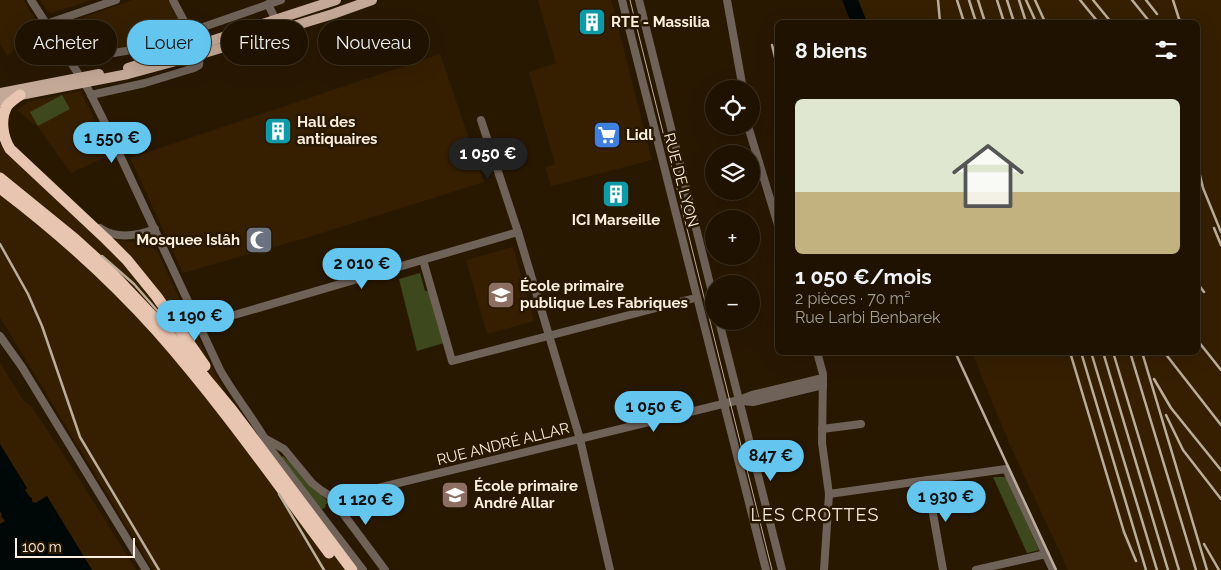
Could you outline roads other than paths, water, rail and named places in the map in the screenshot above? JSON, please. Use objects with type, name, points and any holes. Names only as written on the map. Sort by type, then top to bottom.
[{"type":"highway","points":[[20,95],[7,106],[2,122],[1,132],[10,149],[106,239],[157,297],[212,377],[232,410]]},
{"type":"highway","points":[[0,178],[75,239],[115,276],[164,327],[232,410],[352,570]]},
{"type":"highway","points":[[0,188],[54,231],[157,331],[198,379],[342,570]]},
{"type":"main road","points":[[278,20],[336,0]]},
{"type":"main road","points":[[308,21],[372,0]]},
{"type":"main road","points":[[0,93],[137,65]]},
{"type":"main road","points":[[0,102],[20,95],[128,74],[154,65]]},
{"type":"street","points":[[31,0],[44,20]]},
{"type":"street","points":[[58,20],[116,0]]},
{"type":"street","points":[[172,0],[183,20]]},
{"type":"street","points":[[211,25],[281,0]]},
{"type":"street","name":"RUE DE LYON","points":[[622,0],[766,570]]},
{"type":"street","name":"RUE DE LYON","points":[[639,0],[708,275]]},
{"type":"street","points":[[728,0],[741,80]]},
{"type":"street","points":[[268,4],[275,20]]},
{"type":"street","points":[[73,65],[89,92],[230,388],[272,451],[363,570]]},
{"type":"street","points":[[89,92],[145,83],[199,65]]},
{"type":"street","points":[[481,120],[518,232],[580,439],[610,570]]},
{"type":"street","points":[[1,132],[11,144],[102,229],[114,235],[137,235],[155,229]]},
{"type":"street","points":[[751,135],[775,214]]},
{"type":"street","points":[[200,325],[518,232]]},
{"type":"street","points":[[423,260],[452,361],[691,299]]},
{"type":"street","points":[[721,330],[782,570]]},
{"type":"street","points":[[0,336],[33,384],[146,570]]},
{"type":"street","points":[[818,355],[823,381],[822,443],[829,494],[824,570]]},
{"type":"street","name":"RUE ANDRÉ ALLAR","points":[[330,496],[353,494],[739,400],[753,402],[823,381]]},
{"type":"street","points":[[822,430],[861,424]]},
{"type":"street","points":[[265,438],[284,450],[312,484],[330,496],[385,570]]},
{"type":"street","points":[[829,494],[1006,469],[1053,570]]},
{"type":"street","points":[[927,480],[943,570]]},
{"type":"street","points":[[976,570],[1046,554]]},
{"type":"waterway","points":[[850,0],[858,20]]},
{"type":"tram line","points":[[630,0],[772,570]]},
{"type":"railway","points":[[938,0],[940,20]]},
{"type":"railway","points":[[957,0],[963,20]]},
{"type":"railway","points":[[969,0],[975,20]]},
{"type":"railway","points":[[978,0],[984,20]]},
{"type":"railway","points":[[997,0],[1003,20]]},
{"type":"railway","points":[[1007,0],[1013,20]]},
{"type":"railway","points":[[1019,0],[1025,20]]},
{"type":"railway","points":[[1026,0],[1035,20]]},
{"type":"railway","points":[[1035,0],[1044,20]]},
{"type":"railway","points":[[1080,0],[1096,20]]},
{"type":"railway","points":[[1093,0],[1109,20]]},
{"type":"railway","points":[[1132,0],[1148,20]]},
{"type":"railway","points":[[1146,0],[1157,14]]},
{"type":"railway","points":[[1173,0],[1179,20]]},
{"type":"railway","points":[[772,45],[775,57]]},
{"type":"railway","points":[[1200,175],[1203,188],[1221,232]]},
{"type":"railway","points":[[1214,228],[1221,245]]},
{"type":"railway","points":[[0,244],[28,294],[42,326],[80,437],[159,570]]},
{"type":"railway","points":[[102,256],[134,284],[168,323]]},
{"type":"railway","points":[[1200,287],[1204,292]]},
{"type":"railway","points":[[1200,344],[1221,370]]},
{"type":"railway","points":[[956,355],[1056,570]]},
{"type":"railway","points":[[1071,355],[1124,532],[1136,561]]},
{"type":"railway","points":[[1082,355],[1146,570]]},
{"type":"railway","points":[[1092,355],[1157,570]]},
{"type":"railway","points":[[1104,355],[1168,570]]},
{"type":"railway","points":[[1114,355],[1179,570]]},
{"type":"railway","points":[[1131,355],[1196,570]]},
{"type":"railway","points":[[1143,355],[1207,570]]},
{"type":"railway","points":[[1166,355],[1221,425]]},
{"type":"railway","points":[[1154,379],[1171,408],[1221,470]]},
{"type":"railway","points":[[1166,415],[1183,450],[1221,499]]},
{"type":"railway","points":[[279,494],[324,570]]},
{"type":"railway","points":[[1204,544],[1219,570]]},
{"type":"place","name":"RTE - Massilia","points":[[592,22]]},
{"type":"place","name":"Hall des antiquaires","points":[[278,131]]},
{"type":"place","name":"Lidl","points":[[607,135]]},
{"type":"place","name":"ICI Marseille","points":[[616,194]]},
{"type":"place","name":"Mosquee Islâh","points":[[259,240]]},
{"type":"place","name":"École primaire publique Les Fabriques","points":[[501,295]]},
{"type":"place","name":"École primaire André Allar","points":[[455,495]]},
{"type":"district","name":"LES CROTTES","points":[[815,515]]}]
